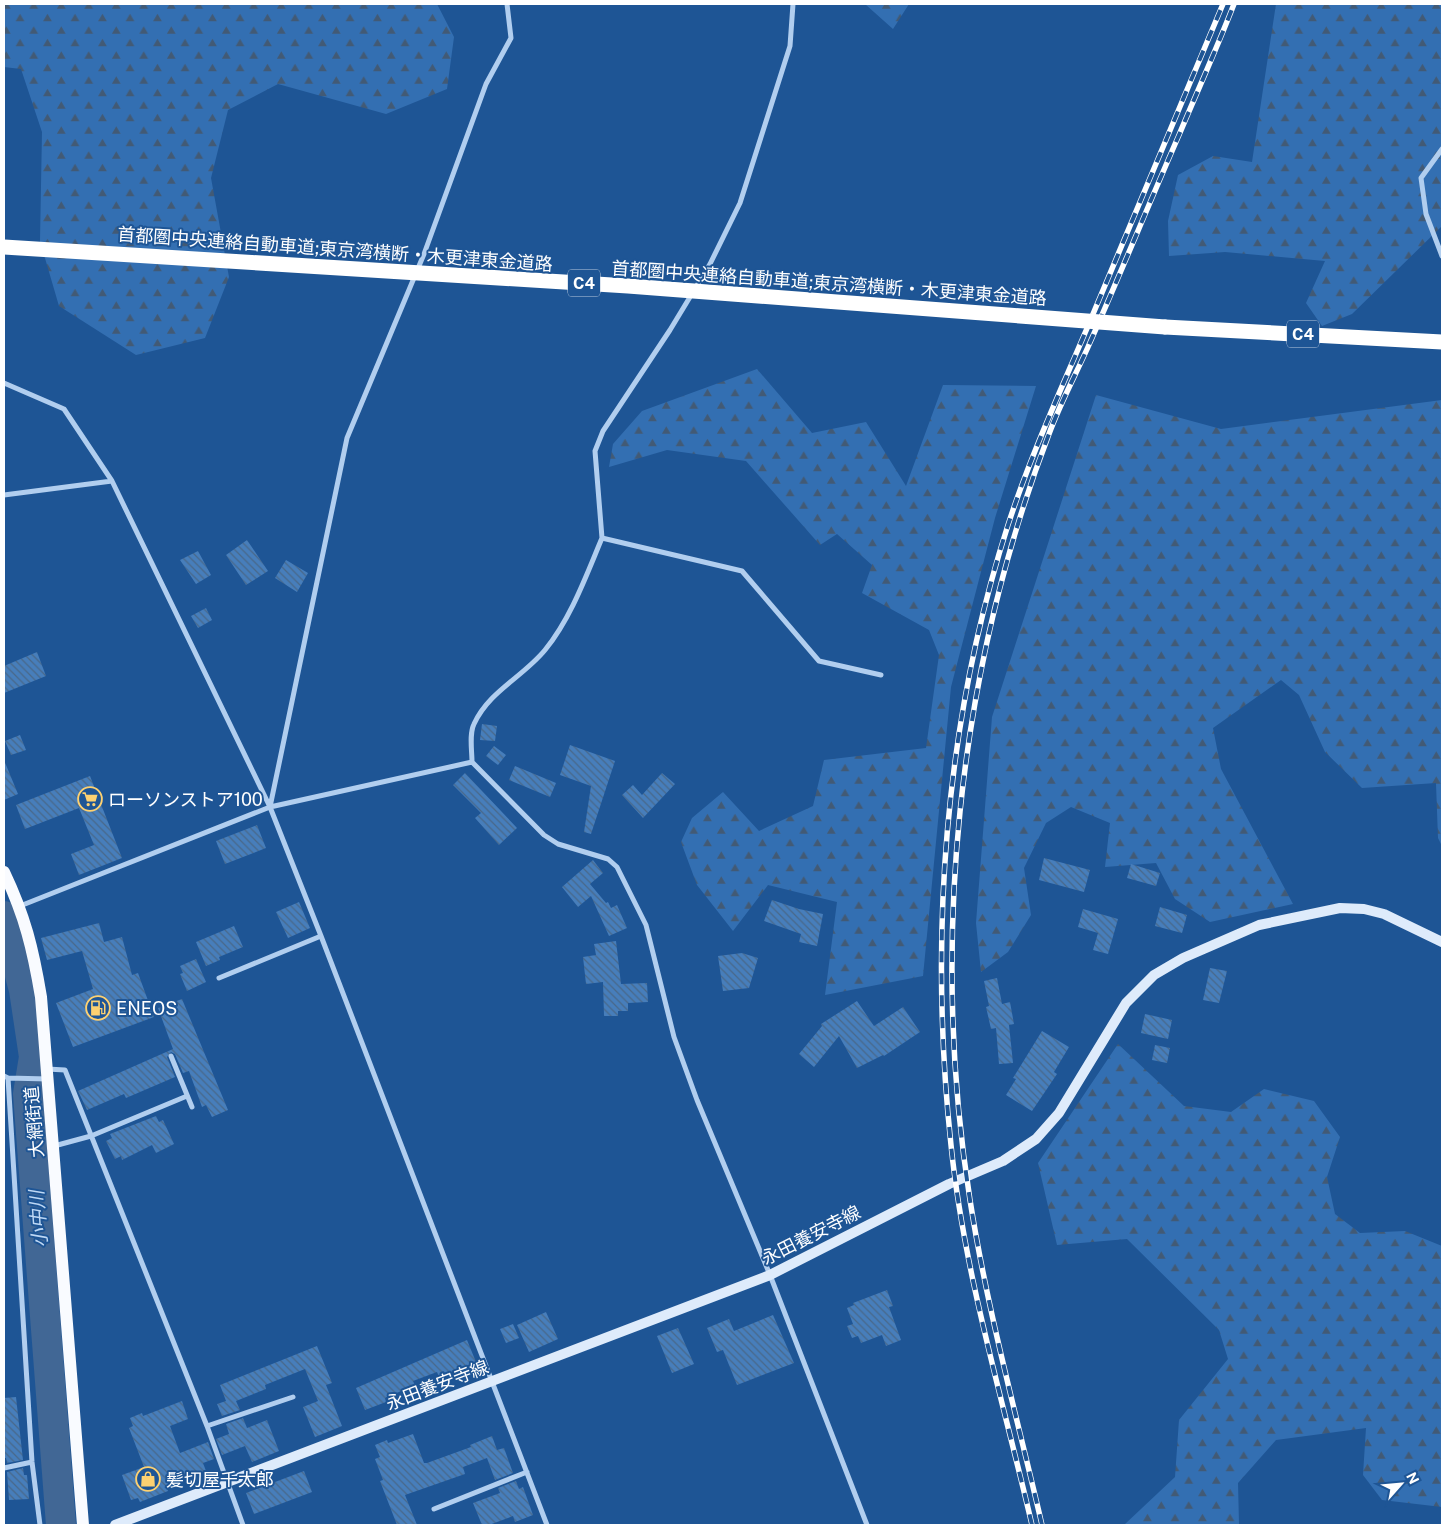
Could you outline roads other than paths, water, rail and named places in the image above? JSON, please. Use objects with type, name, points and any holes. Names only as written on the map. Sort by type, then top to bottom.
[{"type":"highway","name":"首都圏中央連絡自動車道;東京湾横断・木更津東金道路","points":[[4,247],[628,286],[1165,327],[1442,342]]},
{"type":"main road","name":"大網街道","points":[[4,872],[20,906],[35,961],[41,997],[83,1525]]},
{"type":"street","points":[[270,807],[347,438],[424,254],[486,84],[511,38],[507,4]]},
{"type":"street","points":[[793,4],[790,46],[740,203],[710,264],[670,330],[603,431],[595,451],[602,538],[572,607],[545,651],[491,699],[473,725],[472,762],[544,835],[558,844],[608,859],[617,867],[646,924],[674,1037],[696,1100],[770,1275],[867,1525]]},
{"type":"street","points":[[1442,149],[1422,178],[1426,214],[1442,256]]},
{"type":"street","points":[[4,384],[64,409],[112,481],[270,807],[547,1525]]},
{"type":"street","points":[[4,495],[112,481]]},
{"type":"street","points":[[602,538],[742,571],[819,661],[882,675]]},
{"type":"street","points":[[20,906],[270,807],[472,762]]},
{"type":"street","name":"永田養安寺線","points":[[115,1525],[770,1275],[949,1184],[1003,1161],[1036,1139],[1059,1113],[1126,1003],[1154,975],[1183,958],[1259,925],[1340,908],[1364,909],[1384,914],[1442,942]]},
{"type":"street","points":[[219,978],[321,936]]},
{"type":"street","points":[[171,1056],[192,1107]]},
{"type":"street","points":[[40,1525],[32,1462],[6,1077],[47,1074],[65,1070],[207,1426],[243,1525]]},
{"type":"street","points":[[53,1146],[91,1136],[187,1096]]},
{"type":"street","points":[[207,1426],[292,1397]]},
{"type":"street","points":[[4,1468],[32,1462]]},
{"type":"street","points":[[434,1509],[527,1472]]},
{"type":"waterway","name":"小中川","points":[[4,916],[24,990],[34,1057],[28,1094],[61,1525]]},
{"type":"railway","points":[[1032,1525],[975,1289],[965,1241],[951,1145],[942,989],[942,910],[947,832],[956,754],[969,677],[986,600],[1008,525],[1026,474],[1223,4]]},
{"type":"railway","points":[[1042,1525],[985,1282],[970,1200],[958,1104],[953,1007],[953,909],[960,812],[973,715],[992,619],[1018,525],[1053,423],[1111,294],[1234,4]]},
{"type":"place","name":"ローソンストア100","points":[[90,799]]},
{"type":"place","name":"ENEOS","points":[[98,1008]]},
{"type":"place","name":"髪切屋千太郎","points":[[148,1479]]}]
